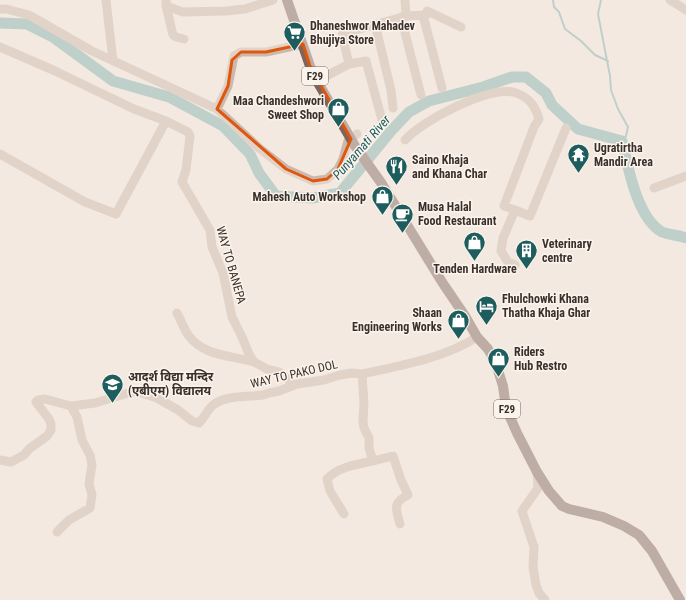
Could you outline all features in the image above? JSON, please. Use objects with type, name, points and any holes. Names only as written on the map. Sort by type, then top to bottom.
[{"type":"main road","name":"F29","points":[[287,0],[310,66],[317,80],[442,282],[477,337],[488,349],[495,361],[503,386],[506,408],[517,434],[537,472],[562,506],[603,517],[624,526],[639,535],[652,551],[680,600]]},
{"type":"street","points":[[106,0],[113,61]]},
{"type":"street","points":[[166,3],[183,12],[226,11],[245,9],[274,0]]},
{"type":"street","points":[[405,0],[403,16],[421,95]]},
{"type":"street","points":[[670,0],[686,10]]},
{"type":"street","points":[[166,3],[172,35],[174,37],[184,39]]},
{"type":"street","points":[[0,9],[6,9],[29,15],[113,61],[217,108],[259,148],[286,169],[313,181],[327,179],[338,169],[343,159],[348,141],[354,139]]},
{"type":"street","points":[[442,88],[424,19],[427,11],[461,27]]},
{"type":"street","points":[[349,64],[342,35],[343,30],[375,24],[403,16],[426,15]]},
{"type":"street","points":[[375,24],[391,90],[393,108]]},
{"type":"street","points":[[217,108],[228,86],[234,56],[241,52],[266,52],[303,44]]},
{"type":"street","points":[[0,47],[53,70],[134,109],[166,121],[116,214],[85,202],[0,154]]},
{"type":"street","points":[[317,80],[349,64],[366,61],[382,120]]},
{"type":"street","points":[[405,140],[413,132],[454,107],[498,92],[513,92],[525,97],[534,105],[539,119],[534,128],[504,206],[530,216],[566,128]]},
{"type":"street","name":"WAY TO BANEPA","points":[[166,121],[188,132],[190,136],[186,170],[182,182],[210,230],[214,252],[223,273],[232,317],[254,362]]},
{"type":"street","points":[[654,188],[686,176]]},
{"type":"street","points":[[515,210],[503,238],[501,251],[508,262],[515,265]]},
{"type":"street","points":[[177,313],[188,335],[203,349],[254,362],[267,369],[279,372],[293,385]]},
{"type":"street","name":"WAY TO PAKO DOL","points":[[0,460],[11,462],[24,455],[28,449],[47,436],[51,430],[49,419],[36,402],[38,400],[45,399],[70,406],[94,403],[135,391],[157,398],[178,410],[192,421],[199,423],[211,407],[221,400],[263,395],[279,391],[293,385],[324,380],[340,375],[362,374],[426,359],[462,345],[477,337]]},
{"type":"street","points":[[362,374],[364,403],[363,421],[364,428],[369,438],[369,448],[373,461]]},
{"type":"street","points":[[57,532],[69,520],[90,508],[92,495],[89,484],[92,465],[90,455],[82,440],[78,422],[70,406]]},
{"type":"street","points":[[344,514],[330,491],[327,479],[348,466],[394,456],[401,480],[408,495],[400,499],[397,503],[397,514],[400,524]]},
{"type":"street","points":[[537,472],[538,488],[522,511],[534,546],[533,567],[536,585],[544,600]]},
{"type":"highlighted area","points":[[303,44],[310,66],[351,139],[338,169],[327,179],[313,181],[286,169],[217,109],[228,86],[232,60],[241,52],[266,52]]},
{"type":"waterway","points":[[553,0],[554,7],[559,12],[565,29],[581,41],[595,55],[608,61]]},
{"type":"waterway","points":[[601,0],[598,14],[610,76],[611,90],[618,109],[628,127],[626,136],[622,141]]},
{"type":"waterway","name":"Punyamati River","points":[[0,23],[27,24],[53,37],[113,81],[169,97],[223,126],[250,154],[259,173],[276,196],[313,198],[340,193],[391,131],[409,112],[429,101],[483,87],[512,77],[526,77],[546,93],[552,105],[578,129],[622,141],[635,191],[646,216],[653,225],[662,232],[686,238]]},
{"type":"place","name":"Dhaneshwor Mahadev Bhujiya Store","points":[[294,52]]},
{"type":"place","name":"Maa Chandeshwori Sweet Shop","points":[[339,128]]},
{"type":"place","name":"Ugratirtha Mandir Area","points":[[579,174]]},
{"type":"place","name":"Saino Khaja and Khana Char","points":[[397,186]]},
{"type":"place","name":"Mahesh Auto Workshop","points":[[382,216]]},
{"type":"place","name":"Musa Halal Food Restaurant","points":[[402,234]]},
{"type":"place","name":"Tenden Hardware","points":[[475,262]]},
{"type":"place","name":"Veterinary centre","points":[[526,270]]},
{"type":"place","name":"Fhulchowki Khana Thatha Khaja Ghar","points":[[487,326]]},
{"type":"place","name":"Shaan Engineering Works","points":[[458,340]]},
{"type":"place","name":"Riders Hub Restro","points":[[498,378]]},
{"type":"place","name":"आदर्श विद्या मन्दिर (एबीएम) विद्यालय","points":[[112,404]]}]
